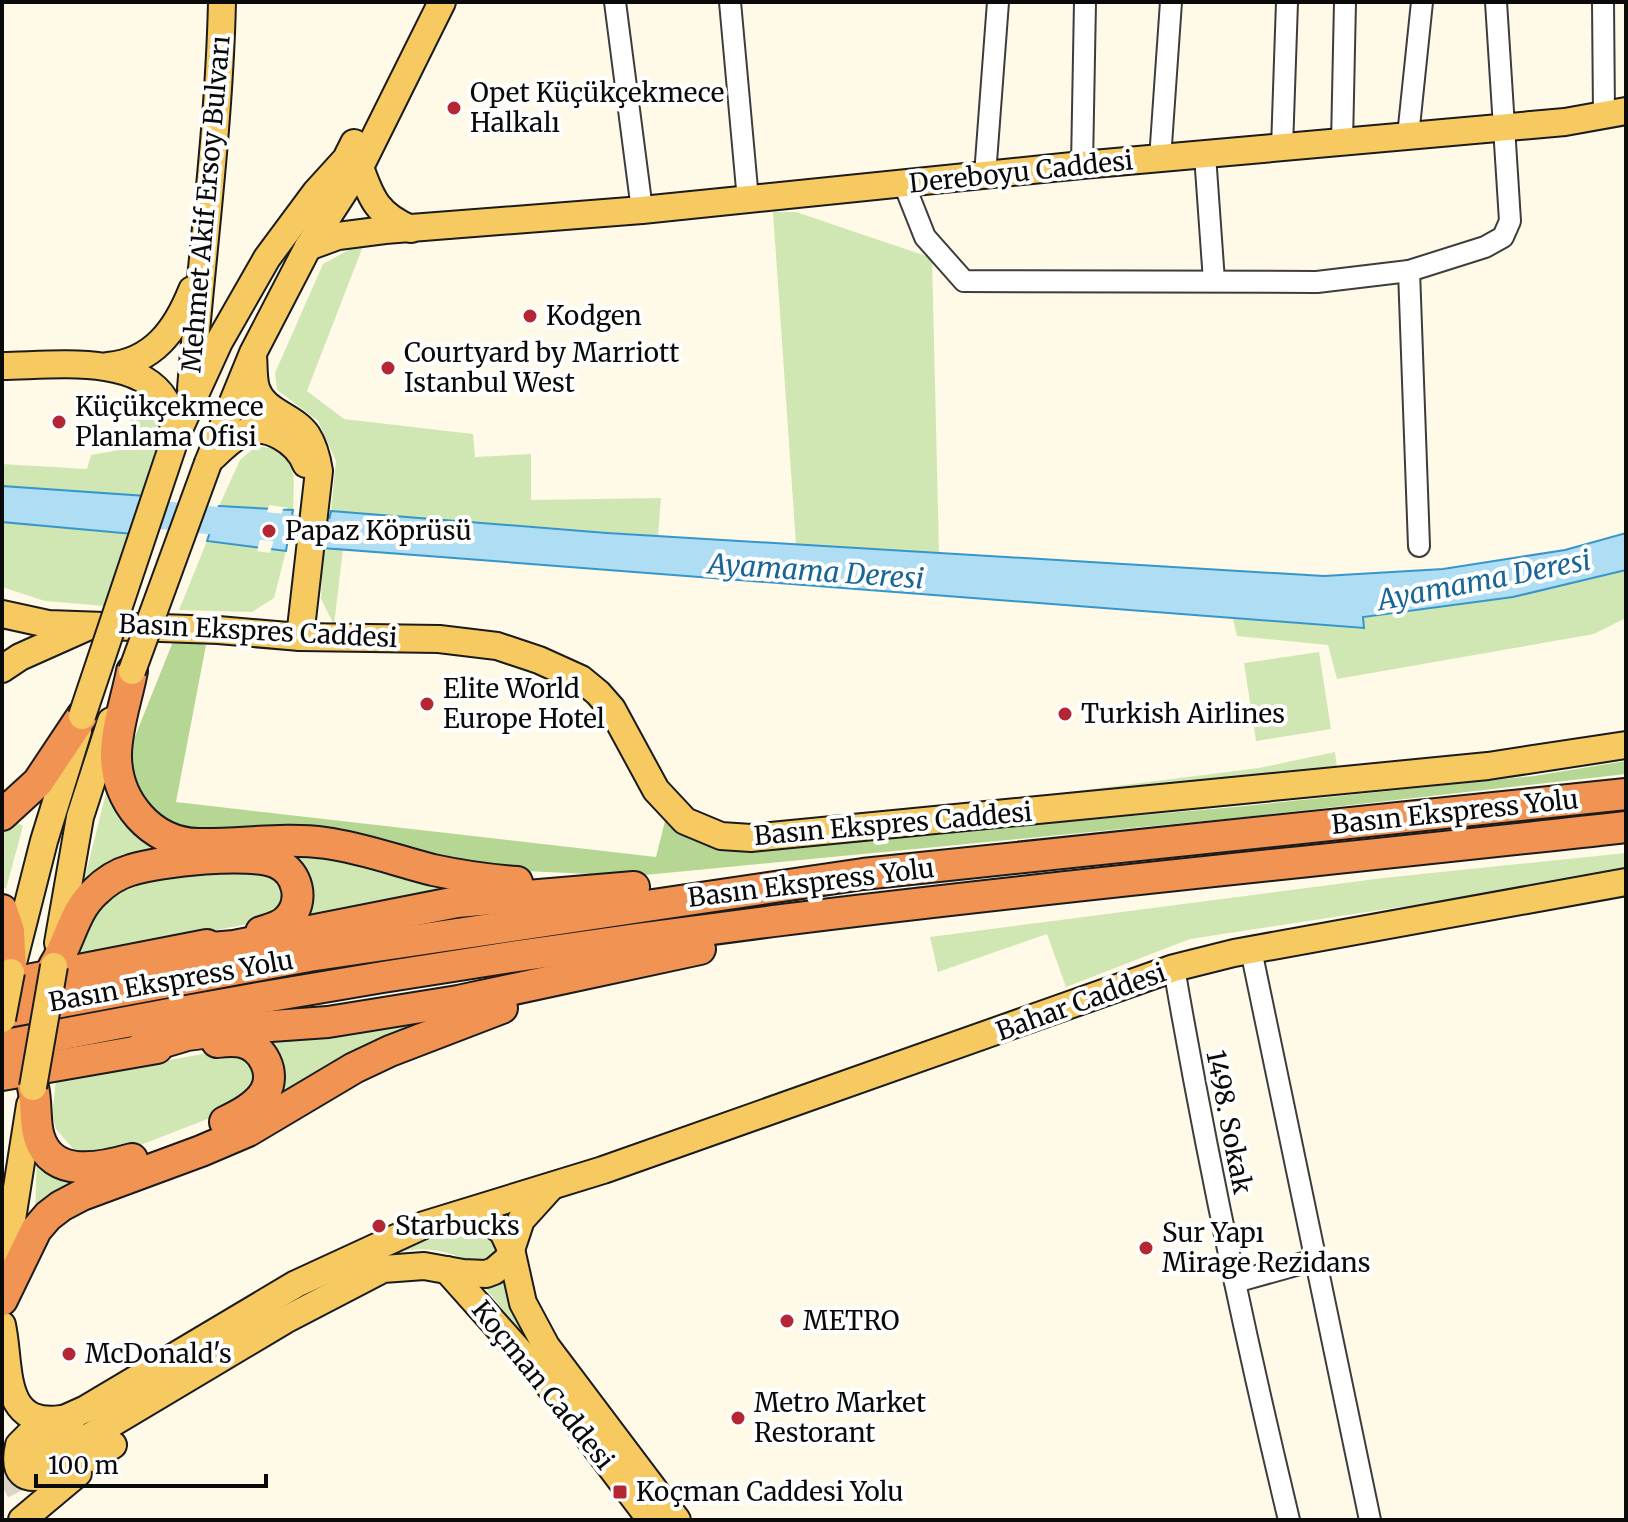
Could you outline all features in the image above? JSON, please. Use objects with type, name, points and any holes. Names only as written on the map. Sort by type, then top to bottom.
[{"type":"highway","points":[[132,671],[116,752],[117,776],[133,809],[164,837],[200,844],[321,842],[371,851],[430,869],[484,880],[615,889]]},
{"type":"highway","points":[[2,815],[38,782],[82,716]]},
{"type":"highway","name":"Basın Ekspress Yolu","points":[[2,1016],[323,954],[863,874],[1626,794]]},
{"type":"highway","name":"Basın Ekspress Yolu","points":[[2,1046],[446,968],[720,928],[916,903],[1626,827]]},
{"type":"highway","points":[[54,966],[63,953],[85,902],[103,884],[131,870],[181,861],[247,858],[273,861],[293,876],[298,889],[297,901],[294,911],[280,925],[189,950]]},
{"type":"highway","points":[[2,910],[9,931],[6,978],[248,944],[457,902],[615,889],[801,868],[863,874]]},
{"type":"highway","points":[[2,1075],[140,1049],[187,1035],[370,1016],[458,1001],[697,950],[839,927],[875,919],[916,903]]},
{"type":"highway","points":[[2,1300],[36,1230],[61,1206],[248,1131],[354,1068],[390,1051],[602,972]]},
{"type":"highway","points":[[33,1087],[37,1103],[36,1125],[40,1141],[48,1152],[68,1166],[94,1169],[134,1158],[230,1120],[257,1102],[265,1092],[269,1078],[268,1066],[260,1053],[242,1042],[140,1049]]},
{"type":"main road","name":"Mehmet Akif Ersoy Bulvarı","points":[[189,405],[200,268],[217,119],[222,2]]},
{"type":"main road","name":"Mehmet Akif Ersoy Bulvarı","points":[[2,1016],[6,978],[44,841],[82,716],[176,436],[219,342],[267,258],[316,192],[346,159],[426,2]]},
{"type":"main road","points":[[2,1283],[80,817],[115,709],[253,353],[308,247],[360,167],[442,2]]},
{"type":"main road","name":"Dereboyu Caddesi","points":[[308,247],[338,236],[1565,122],[1615,112]]},
{"type":"main road","points":[[360,167],[369,193],[378,207],[391,220],[415,230]]},
{"type":"main road","points":[[100,367],[131,362],[151,351],[169,335],[181,317],[200,268]]},
{"type":"main road","points":[[253,353],[256,389],[272,410],[292,421],[306,434],[316,453],[319,471],[313,478],[290,636]]},
{"type":"main road","points":[[2,366],[100,367],[126,371],[148,383],[164,400],[176,436]]},
{"type":"main road","points":[[208,463],[228,443],[246,432],[272,431],[303,456],[313,478]]},
{"type":"main road","name":"Basın Ekspres Caddesi","points":[[2,614],[48,624],[95,623],[290,636],[439,639],[497,646],[576,677],[598,693],[612,709],[656,790],[675,812],[698,829],[721,836],[766,837],[1488,766],[1626,745]]},
{"type":"main road","points":[[2,669],[20,657],[95,623]]},
{"type":"main road","points":[[2,644],[2,658]]},
{"type":"main road","name":"Bahar Caddesi","points":[[456,1217],[1061,1010],[1174,968],[1251,950],[1626,882]]},
{"type":"main road","points":[[388,1242],[36,1462],[285,1320],[383,1269],[435,1268],[486,1274],[494,1271],[508,1259],[521,1220],[552,1186]]},
{"type":"main road","points":[[435,1268],[383,1280],[113,1445],[53,1476],[40,1479],[21,1470],[17,1454],[23,1440],[30,1434],[68,1418],[296,1284],[349,1257],[424,1225],[456,1217],[479,1219],[494,1225],[503,1232],[511,1249]]},
{"type":"main road","name":"Koçman Caddesi","points":[[511,1249],[523,1303],[546,1346],[677,1520]]},
{"type":"main road","name":"Koçman Caddesi","points":[[435,1268],[544,1379],[651,1520]]},
{"type":"main road","points":[[2,1325],[9,1384],[21,1410],[27,1416],[51,1420],[68,1418]]},
{"type":"main road","points":[[22,1520],[113,1445]]},
{"type":"street","points":[[615,2],[642,210]]},
{"type":"street","points":[[730,2],[748,200]]},
{"type":"street","points":[[985,175],[998,2]]},
{"type":"street","points":[[1082,165],[1085,2]]},
{"type":"street","points":[[1160,159],[1171,2]]},
{"type":"street","points":[[1282,148],[1287,2]]},
{"type":"street","points":[[1342,143],[1345,2]]},
{"type":"street","points":[[1408,136],[1422,2]]},
{"type":"street","points":[[904,184],[925,237],[964,281],[1317,282],[1409,271],[1485,247],[1503,237],[1510,221],[1496,2]]},
{"type":"street","points":[[1603,2],[1615,112]]},
{"type":"street","points":[[1205,155],[1214,281]]},
{"type":"street","points":[[1409,271],[1419,546]]},
{"type":"street","points":[[1251,950],[1370,1520]]},
{"type":"street","name":"1498. Sokak","points":[[1174,968],[1196,1097],[1251,1363],[1289,1520]]},
{"type":"street","points":[[1235,1282],[1314,1260]]},
{"type":"green space","points":[[773,212],[796,212],[932,258],[939,553],[796,544]]},
{"type":"green space","points":[[365,241],[307,391],[344,419],[473,434],[475,457],[531,454],[531,500],[661,498],[658,536],[331,511],[336,461],[318,421],[277,390],[275,373],[323,264]]},
{"type":"green space","points":[[142,387],[155,400],[164,425],[146,496],[2,486],[2,464],[87,469],[91,455],[119,450]]},
{"type":"green space","points":[[255,447],[280,451],[287,457],[293,475],[293,510],[219,506],[240,460]]},
{"type":"green space","points":[[2,522],[133,534],[104,606],[45,601],[2,587]]},
{"type":"green space","points":[[207,541],[286,551],[274,598],[252,612],[179,610]]},
{"type":"green space","points":[[323,548],[343,549],[334,625],[321,599]]},
{"type":"green space","points":[[1626,570],[1626,618],[1594,634],[1337,679],[1328,645],[1237,636],[1233,619],[1364,628],[1363,617],[1513,597]]},
{"type":"green space","points":[[174,639],[206,645],[176,802],[656,857],[665,821],[717,842],[768,848],[1235,807],[1534,776],[1626,761],[1626,774],[1246,817],[635,876],[482,869],[203,835],[170,824],[137,796],[128,754]]},
{"type":"green space","points":[[1319,652],[1331,729],[1256,741],[1244,663]]},
{"type":"green space","points":[[1335,752],[1338,776],[943,808],[1259,768]]},
{"type":"green space","points":[[107,789],[164,851],[104,867],[84,881]]},
{"type":"green space","points":[[14,821],[23,826],[6,889],[2,886],[2,830]]},
{"type":"green space","points":[[279,850],[311,851],[472,885],[302,921]]},
{"type":"green space","points":[[1626,853],[1626,869],[1519,889],[1190,939],[1066,987],[1047,934],[938,972],[930,937],[1383,878]]},
{"type":"green space","points":[[250,872],[268,876],[281,893],[284,899],[274,919],[79,956],[87,926],[99,908],[116,895],[159,880]]},
{"type":"green space","points":[[452,1011],[268,1109],[264,1040]]},
{"type":"green space","points":[[219,1051],[244,1055],[256,1074],[254,1088],[228,1111],[125,1151],[96,1158],[75,1151],[56,1129],[52,1114],[56,1081]]},
{"type":"green space","points":[[37,1152],[90,1184],[35,1216]]},
{"type":"green space","points":[[462,1226],[492,1236],[497,1245],[494,1260],[471,1261],[427,1249],[388,1255],[420,1236]]},
{"type":"green space","points":[[508,1274],[543,1362],[485,1287]]},
{"type":"water","points":[[2,486],[146,496],[133,534],[2,522]]},
{"type":"water","points":[[219,506],[293,510],[286,551],[207,541]]},
{"type":"water","name":"Ayamama Deresi","points":[[331,511],[607,533],[1324,576],[1443,569],[1565,550],[1626,533],[1626,570],[1513,597],[1363,617],[1364,628],[323,548]]},
{"type":"pier","points":[[269,505],[289,508],[283,509],[270,553],[257,551]]},
{"type":"waterway","name":"Ayamama Deresi","points":[[125,511],[338,534]]},
{"type":"tunnel","points":[[2,1486],[40,1466]]},
{"type":"place","name":"Opet Küçükçekmece Halkalı","points":[[454,108]]},
{"type":"place","name":"Kodgen","points":[[530,316]]},
{"type":"place","name":"Courtyard by Marriott Istanbul West","points":[[388,368]]},
{"type":"place","name":"Küçükçekmece Planlama Ofisi","points":[[59,422]]},
{"type":"place","name":"Papaz Köprüsü","points":[[269,531]]},
{"type":"place","name":"Elite World Europe Hotel","points":[[427,704]]},
{"type":"place","name":"Turkish Airlines","points":[[1065,714]]},
{"type":"place","name":"Starbucks","points":[[379,1226]]},
{"type":"place","name":"Sur Yapı Mirage Rezidans","points":[[1146,1248]]},
{"type":"place","name":"METRO","points":[[787,1321]]},
{"type":"place","name":"McDonald's","points":[[69,1354]]},
{"type":"place","name":"Metro Market Restorant","points":[[738,1418]]},
{"type":"place","name":"Koçman Caddesi Yolu","points":[[620,1492]]}]
